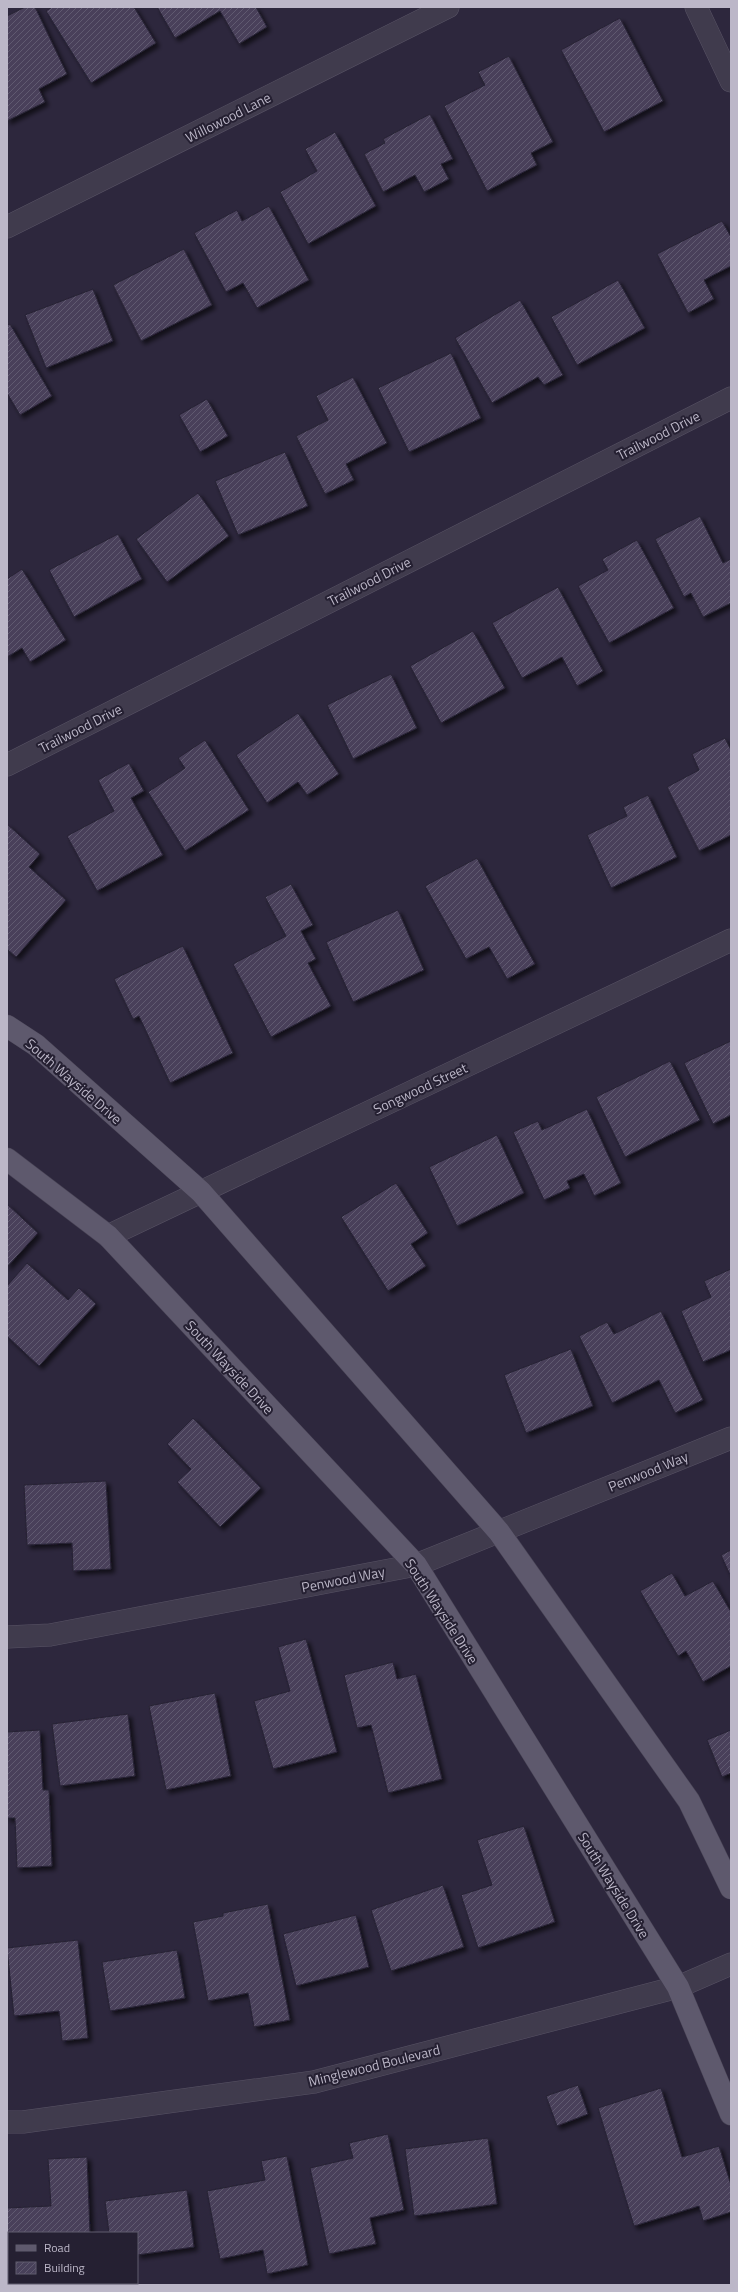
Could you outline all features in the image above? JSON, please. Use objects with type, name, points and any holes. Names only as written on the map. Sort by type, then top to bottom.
[{"type":"main road","name":"South Wayside Drive","points":[[7,1026],[36,1045],[201,1192],[498,1532],[689,1801],[731,1888]]},
{"type":"main road","name":"South Wayside Drive","points":[[7,1159],[108,1236],[416,1565],[678,1987],[731,2114]]},
{"type":"street","name":"Willowood Lane","points":[[7,227],[448,7]]},
{"type":"street","points":[[696,7],[731,81]]},
{"type":"street","name":"Trailwood Drive","points":[[7,764],[731,398]]},
{"type":"street","name":"Songwood Street","points":[[108,1236],[731,940]]},
{"type":"street","name":"Penwood Way","points":[[7,1637],[50,1635],[416,1565],[731,1438]]},
{"type":"street","name":"Minglewood Boulevard","points":[[7,2122],[23,2122],[314,2082],[678,1987],[731,1964]]},
{"type":"building","points":[[25,7],[35,7],[67,74],[39,89],[45,102],[7,121],[7,16]]},
{"type":"building","points":[[52,7],[134,7],[156,43],[91,83],[46,11]]},
{"type":"building","points":[[157,7],[256,7],[267,27],[239,44],[220,11],[175,38]]},
{"type":"building","points":[[620,18],[663,101],[604,132],[561,50]]},
{"type":"building","points":[[509,56],[553,142],[531,153],[537,165],[487,191],[444,106],[485,85],[478,72]]},
{"type":"building","points":[[430,114],[453,159],[441,164],[449,179],[424,192],[415,175],[383,192],[364,154],[385,143],[383,139]]},
{"type":"building","points":[[335,132],[376,206],[308,244],[280,192],[317,171],[305,149]]},
{"type":"building","points":[[269,206],[309,280],[257,308],[243,283],[226,292],[194,233],[237,210],[242,221]]},
{"type":"building","points":[[722,221],[731,237],[731,266],[704,280],[714,299],[688,313],[657,254]]},
{"type":"building","points":[[184,249],[212,305],[141,341],[113,285]]},
{"type":"building","points":[[618,280],[645,328],[577,365],[551,317]]},
{"type":"building","points":[[93,289],[113,341],[46,368],[25,315]]},
{"type":"building","points":[[520,300],[563,375],[544,385],[538,377],[492,403],[455,338]]},
{"type":"building","points":[[10,324],[52,396],[20,415],[7,393],[7,325]]},
{"type":"building","points":[[451,353],[481,418],[409,452],[378,388]]},
{"type":"building","points":[[353,377],[387,443],[346,464],[354,480],[325,494],[296,436],[328,420],[316,396]]},
{"type":"building","points":[[207,399],[228,436],[200,452],[179,415]]},
{"type":"building","points":[[285,452],[308,506],[238,535],[215,481]]},
{"type":"building","points":[[198,493],[229,536],[167,582],[136,539]]},
{"type":"building","points":[[700,516],[723,563],[731,559],[731,603],[703,617],[691,593],[684,597],[655,539]]},
{"type":"building","points":[[118,534],[142,579],[74,617],[49,570]]},
{"type":"building","points":[[637,540],[674,608],[609,643],[578,586],[608,570],[602,559]]},
{"type":"building","points":[[22,569],[66,640],[30,662],[22,648],[7,657],[7,579]]},
{"type":"building","points":[[558,587],[603,671],[577,686],[562,657],[522,678],[492,623]]},
{"type":"building","points":[[473,631],[505,688],[441,723],[410,666]]},
{"type":"building","points":[[391,674],[417,728],[353,759],[327,705]]},
{"type":"building","points":[[298,713],[339,774],[307,795],[298,782],[267,803],[236,755]]},
{"type":"building","points":[[725,738],[731,750],[731,835],[699,851],[667,787],[699,770],[692,754]]},
{"type":"building","points":[[205,740],[249,810],[185,851],[148,792],[185,768],[178,758]]},
{"type":"building","points":[[129,763],[144,791],[131,798],[163,855],[97,891],[67,836],[114,811],[98,780]]},
{"type":"building","points":[[648,795],[677,857],[611,888],[587,835],[627,816],[623,807]]},
{"type":"building","points":[[7,824],[40,854],[29,867],[66,900],[16,957],[7,949]]},
{"type":"building","points":[[477,858],[535,964],[507,979],[489,947],[466,959],[425,886]]},
{"type":"building","points":[[291,884],[313,925],[301,931],[316,959],[308,963],[331,1006],[271,1037],[233,964],[286,936],[265,897]]},
{"type":"building","points":[[398,910],[424,970],[353,1002],[326,942]]},
{"type":"building","points":[[183,946],[233,1053],[170,1083],[139,1016],[133,1019],[114,979]]},
{"type":"building","points":[[731,1041],[731,1115],[713,1124],[684,1063]]},
{"type":"building","points":[[670,1061],[700,1120],[625,1157],[596,1097]]},
{"type":"building","points":[[587,1109],[621,1183],[594,1196],[584,1174],[567,1181],[570,1188],[544,1200],[513,1132],[538,1121],[542,1130]]},
{"type":"building","points":[[497,1135],[524,1193],[457,1226],[429,1167]]},
{"type":"building","points":[[396,1183],[428,1233],[411,1244],[426,1266],[388,1291],[341,1217]]},
{"type":"building","points":[[7,1204],[38,1233],[7,1267]]},
{"type":"building","points":[[27,1263],[68,1300],[79,1288],[96,1304],[39,1366],[7,1336],[7,1286]]},
{"type":"building","points":[[731,1269],[731,1350],[703,1362],[681,1311],[711,1297],[704,1281]]},
{"type":"building","points":[[661,1311],[703,1400],[675,1413],[659,1380],[612,1403],[579,1336],[607,1322],[614,1334]]},
{"type":"building","points":[[571,1349],[593,1406],[526,1433],[504,1375]]},
{"type":"building","points":[[193,1418],[261,1488],[220,1527],[177,1482],[191,1469],[167,1444]]},
{"type":"building","points":[[106,1481],[111,1569],[73,1571],[72,1543],[27,1545],[24,1485]]},
{"type":"building","points":[[731,1550],[731,1577],[721,1555]]},
{"type":"building","points":[[672,1573],[685,1596],[713,1581],[731,1612],[731,1666],[703,1682],[686,1651],[678,1656],[640,1591]]},
{"type":"building","points":[[306,1639],[337,1752],[273,1769],[254,1701],[290,1691],[278,1647]]},
{"type":"building","points":[[393,1662],[397,1679],[416,1674],[442,1779],[388,1793],[371,1725],[357,1728],[344,1675]]},
{"type":"building","points":[[215,1693],[231,1776],[166,1790],[149,1706]]},
{"type":"building","points":[[128,1714],[135,1776],[60,1786],[52,1724]]},
{"type":"building","points":[[40,1730],[43,1790],[49,1790],[52,1866],[17,1868],[15,1818],[7,1818],[7,1732]]},
{"type":"building","points":[[731,1730],[731,1773],[722,1777],[707,1740]]},
{"type":"building","points":[[524,1826],[555,1922],[478,1948],[461,1895],[492,1885],[477,1840]]},
{"type":"building","points":[[443,1885],[464,1947],[391,1971],[371,1910]]},
{"type":"building","points":[[268,1904],[290,2020],[254,2027],[248,1993],[208,2001],[193,1922],[223,1916],[223,1913]]},
{"type":"building","points":[[356,1915],[369,1967],[296,1986],[283,1934]]},
{"type":"building","points":[[78,1940],[88,2038],[62,2041],[59,2011],[14,2016],[7,1948]]},
{"type":"building","points":[[177,1950],[185,1998],[110,2011],[102,1962]]},
{"type":"building","points":[[578,2085],[588,2114],[557,2126],[546,2096]]},
{"type":"building","points":[[661,2088],[682,2157],[719,2146],[731,2185],[731,2212],[703,2221],[699,2206],[634,2226],[598,2108]]},
{"type":"building","points":[[388,2134],[404,2210],[370,2218],[376,2244],[329,2254],[310,2168],[353,2158],[349,2143]]},
{"type":"building","points":[[488,2138],[497,2204],[414,2216],[405,2149]]},
{"type":"building","points":[[287,2156],[308,2265],[267,2274],[263,2250],[220,2259],[207,2191],[265,2180],[261,2161]]},
{"type":"building","points":[[87,2157],[90,2232],[8,2232],[8,2246],[7,2208],[51,2206],[48,2159]]},
{"type":"building","points":[[187,2190],[194,2247],[138,2255],[138,2232],[109,2232],[105,2201]]},
{"type":"building","points":[[9,2284],[38,2284],[38,2285]]}]
